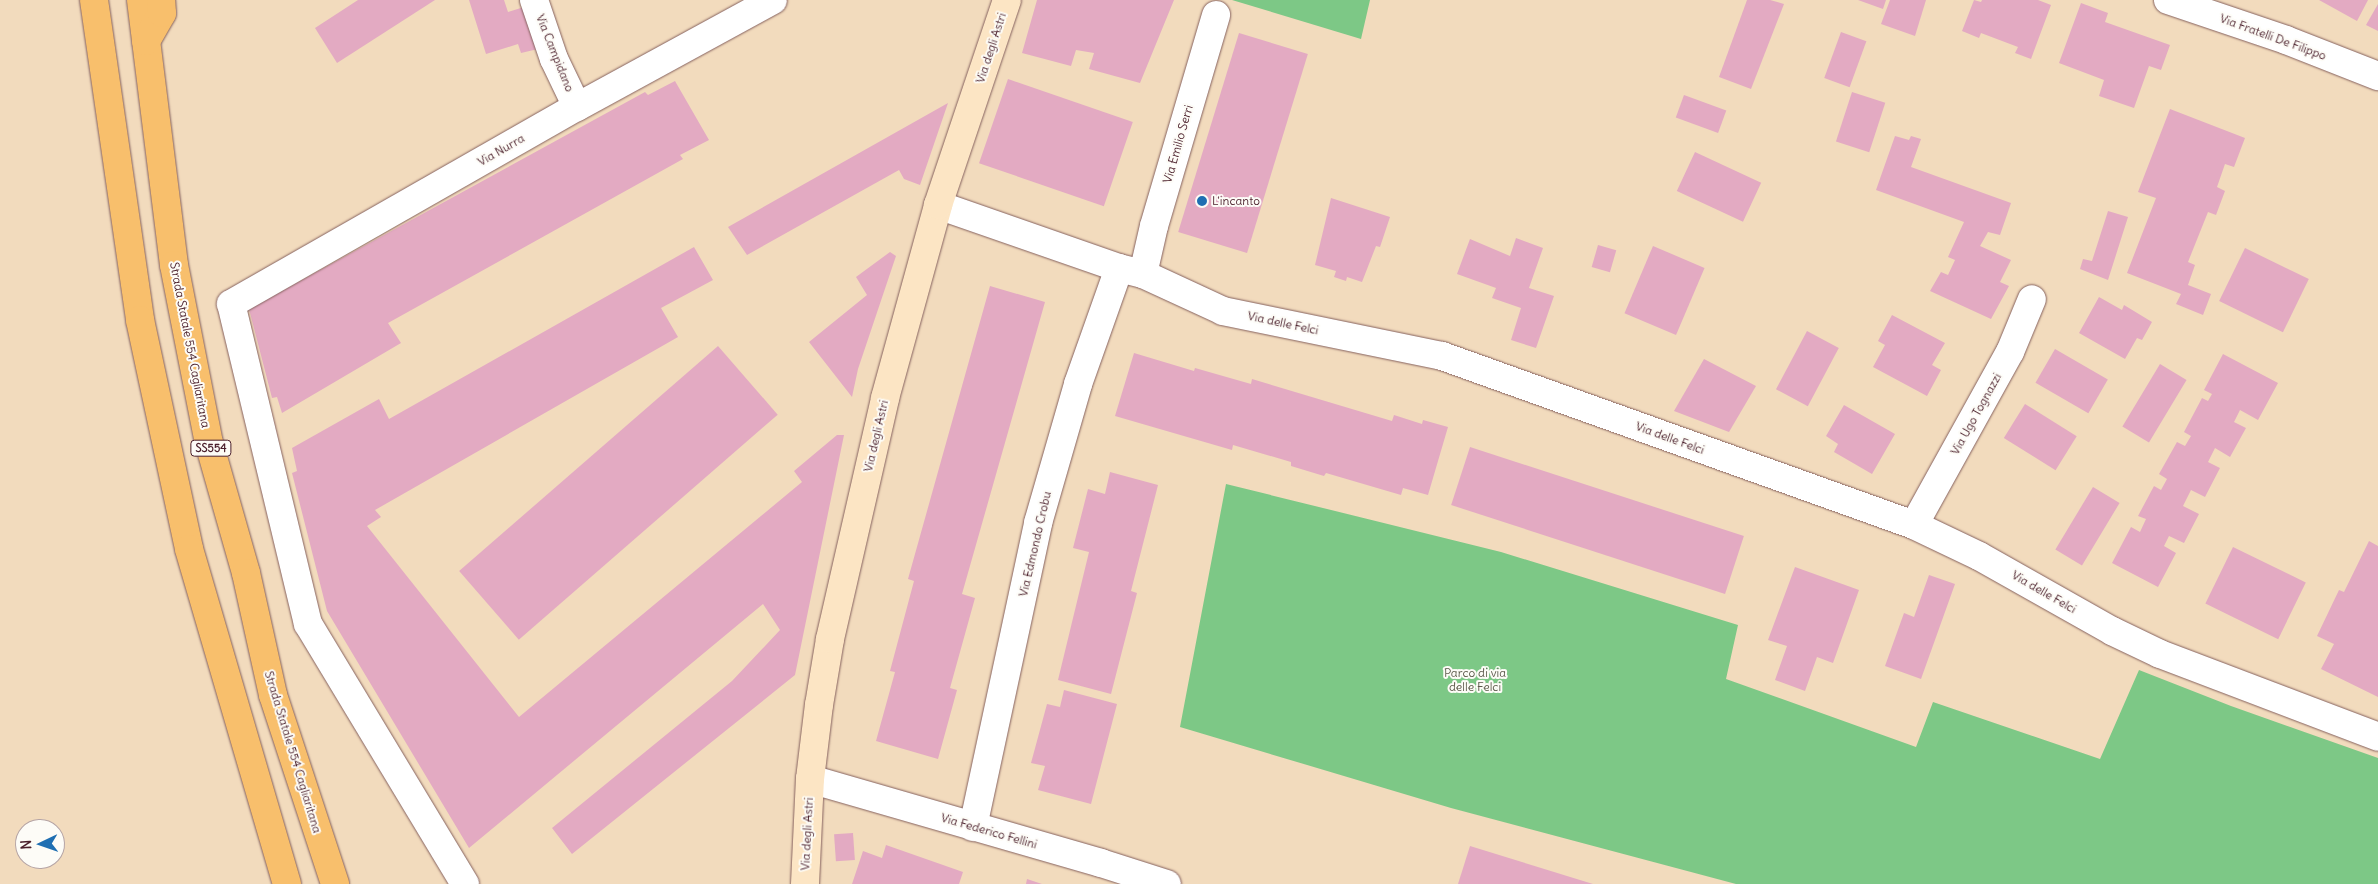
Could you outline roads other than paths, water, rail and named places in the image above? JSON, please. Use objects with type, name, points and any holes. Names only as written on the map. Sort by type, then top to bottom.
[{"type":"highway","points":[[94,0],[140,320],[187,539],[287,884]]},
{"type":"highway","name":"Strada Statale 554 Cagliaritana","points":[[141,0],[174,265],[209,443],[246,573],[273,695],[335,884]]},
{"type":"highway","points":[[146,41],[162,13],[161,0]]},
{"type":"street","name":"Via Campidano","points":[[534,0],[554,58],[577,107]]},
{"type":"street","name":"Via Nurra","points":[[465,884],[308,624],[231,304],[577,107],[773,0]]},
{"type":"street","name":"Via degli Astri","points":[[805,884],[810,779],[819,705],[832,629],[884,398],[938,205],[1007,0]]},
{"type":"street","name":"Via Fratelli De Filippo","points":[[2168,0],[2286,40],[2378,76]]},
{"type":"street","name":"Via Emilio Serri","points":[[1131,271],[1154,226],[1216,15]]},
{"type":"street","name":"Via delle Felci","points":[[938,205],[1131,271],[1223,311],[1442,356],[1914,525],[1979,556],[2112,632],[2160,654],[2378,737]]},
{"type":"street","name":"Via Edmondo Crobu","points":[[973,827],[1038,523],[1078,384],[1131,271]]},
{"type":"street","name":"Via Ugo Tognazzi","points":[[1914,525],[2010,352],[2032,299]]},
{"type":"street","name":"Via Federico Fellini","points":[[810,779],[1101,863],[1167,884]]},
{"type":"place","name":"L'incanto","points":[[1202,201]]},
{"type":"park label","name":"Parco di via delle Felci","points":[[1475,680]]}]
